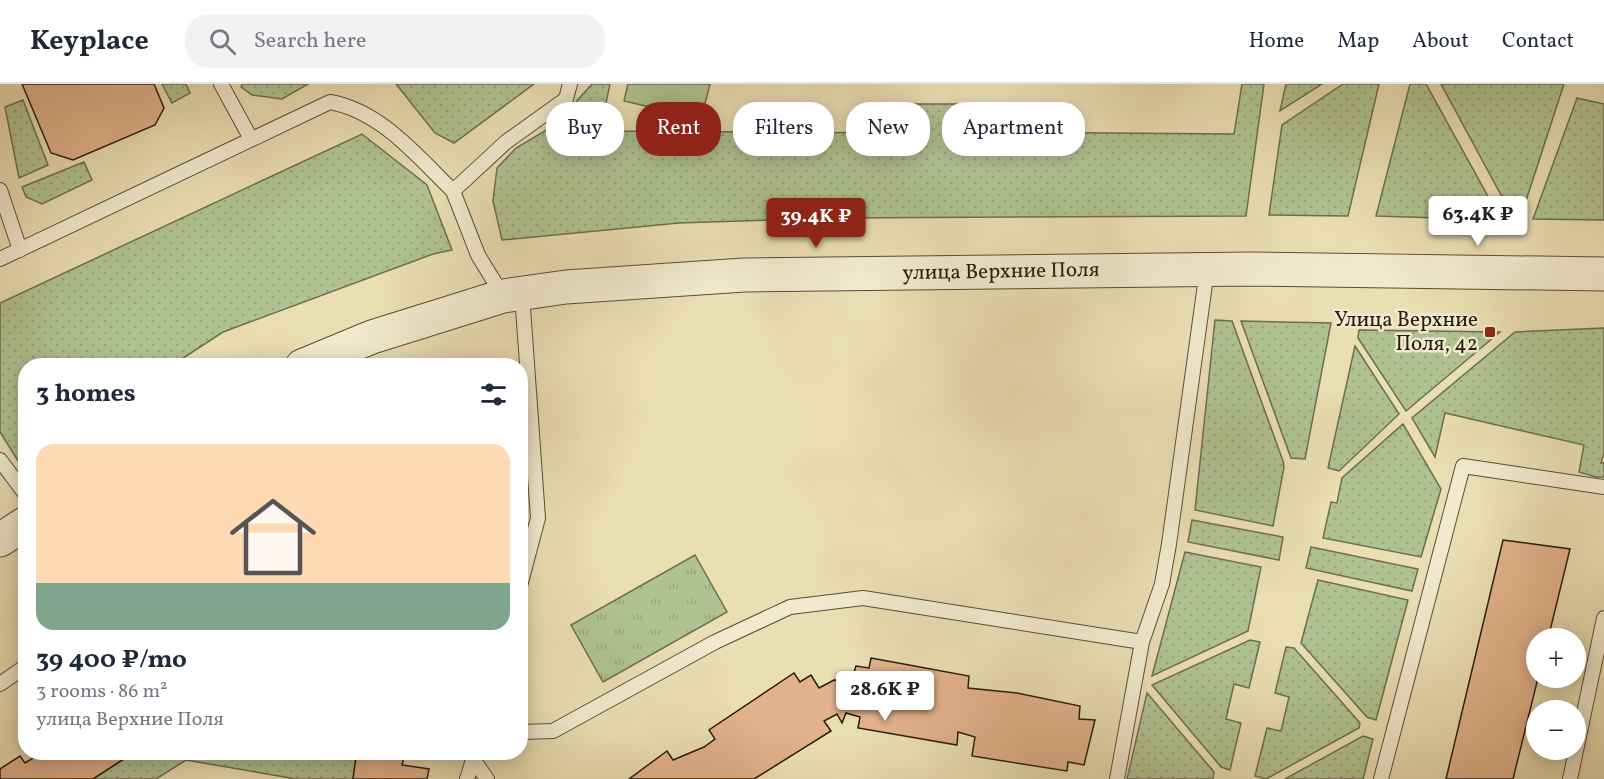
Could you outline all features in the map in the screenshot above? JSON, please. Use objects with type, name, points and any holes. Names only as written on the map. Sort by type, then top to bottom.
[{"type":"street","name":"улица Верхние Поля","points":[[321,358],[372,337],[513,295],[566,287],[744,275],[1207,270],[1604,274]]},
{"type":"street","points":[[0,540],[18,528]]},
{"type":"lane","points":[[221,84],[251,139]]},
{"type":"lane","points":[[453,191],[506,142],[567,99],[570,84]]},
{"type":"lane","points":[[0,258],[330,102],[348,105],[392,132],[453,191],[478,255],[513,295],[520,358]]},
{"type":"lane","points":[[0,190],[20,250]]},
{"type":"lane","points":[[1117,779],[1142,642],[1162,584],[1207,270]]},
{"type":"lane","points":[[528,429],[538,518],[528,556]]},
{"type":"lane","points":[[0,459],[18,484]]},
{"type":"lane","points":[[1380,779],[1464,466],[1604,487]]},
{"type":"lane","points":[[528,732],[553,731],[715,642],[790,607],[863,598],[1142,642]]},
{"type":"lane","points":[[1570,779],[1604,618]]},
{"type":"lane","points":[[0,684],[18,672]]},
{"type":"lane","points":[[467,779],[473,760]]},
{"type":"lane","points":[[476,760],[487,779]]},
{"type":"green space","points":[[162,84],[186,84],[190,93],[172,103]]},
{"type":"green space","points":[[242,84],[308,84],[282,99],[252,95],[241,87]]},
{"type":"green space","points":[[396,84],[534,84],[454,143],[435,133]]},
{"type":"green space","points":[[592,84],[610,84],[606,102],[576,102]]},
{"type":"green space","points":[[628,84],[710,84],[705,102],[636,102],[636,104],[624,101]]},
{"type":"green space","points":[[1242,84],[1264,84],[1246,216],[836,218],[679,223],[502,240],[493,201],[497,168],[516,148],[546,130],[546,156],[624,156],[624,131],[636,131],[636,156],[721,156],[721,132],[733,132],[733,156],[834,156],[834,133],[846,133],[846,156],[930,156],[930,104],[942,104],[942,156],[1085,156],[1085,133],[1234,134]]},
{"type":"green space","points":[[1286,84],[1322,84],[1280,111]]},
{"type":"green space","points":[[1343,84],[1379,84],[1348,216],[1269,215],[1282,125]]},
{"type":"green space","points":[[1410,84],[1426,84],[1501,220],[1376,216]]},
{"type":"green space","points":[[1441,84],[1564,84],[1520,219],[1514,219]]},
{"type":"green space","points":[[1577,98],[1604,104],[1604,220],[1533,219]]},
{"type":"green space","points":[[23,100],[48,165],[19,178],[5,107]]},
{"type":"green space","points":[[362,134],[427,185],[452,250],[433,254],[223,332],[183,358],[18,358],[18,461],[0,432],[0,303]]},
{"type":"green space","points":[[84,162],[92,180],[42,204],[26,197],[22,187]]},
{"type":"green space","points":[[1215,320],[1232,321],[1283,461],[1284,467],[1273,526],[1195,510]]},
{"type":"green space","points":[[1241,321],[1331,323],[1305,459],[1291,458]]},
{"type":"green space","points":[[1604,328],[1604,453],[1601,463],[1604,463],[1604,477],[1579,472],[1584,445],[1445,413],[1435,457],[1412,418],[1515,332]]},
{"type":"green space","points":[[1359,330],[1500,332],[1406,411],[1358,338]]},
{"type":"green space","points":[[1355,346],[1399,414],[1339,471],[1328,468]]},
{"type":"green space","points":[[1403,424],[1441,489],[1421,557],[1323,538],[1331,502],[1337,503],[1342,478]]},
{"type":"green space","points":[[1192,520],[1283,537],[1279,560],[1188,542]]},
{"type":"green space","points":[[1311,547],[1418,569],[1412,591],[1306,568]]},
{"type":"green space","points":[[1185,552],[1261,567],[1248,631],[1152,676]]},
{"type":"green space","points":[[695,555],[727,612],[603,682],[571,625]]},
{"type":"green space","points":[[1318,580],[1408,600],[1376,720],[1367,717],[1301,643]]},
{"type":"green space","points":[[1250,640],[1260,642],[1249,688],[1234,684],[1226,719],[1241,723],[1230,770],[1221,767],[1152,685]]},
{"type":"green space","points":[[1286,647],[1294,648],[1360,723],[1359,728],[1266,779],[1255,776],[1267,728],[1281,731],[1289,697],[1275,693]]},
{"type":"green space","points":[[1147,693],[1214,772],[1213,779],[1127,779]]},
{"type":"green space","points":[[1363,736],[1373,739],[1363,779],[1285,779]]},
{"type":"green space","points":[[122,760],[186,760],[156,779],[93,779]]},
{"type":"green space","points":[[186,760],[356,760],[353,779],[296,779]]},
{"type":"building","points":[[22,84],[154,84],[164,108],[155,125],[73,160],[51,153]]},
{"type":"building","points":[[1503,540],[1570,549],[1551,628],[1526,628],[1526,688],[1536,688],[1533,700],[1526,700],[1526,726],[1513,779],[1446,779]]},
{"type":"building","points":[[871,658],[969,676],[968,688],[1017,693],[1080,706],[1079,719],[1095,720],[1084,765],[1068,762],[1067,771],[972,756],[975,737],[958,732],[957,745],[858,728],[860,717],[846,713],[842,723],[837,714],[824,721],[831,731],[754,779],[629,779],[667,751],[673,760],[704,747],[715,739],[709,730],[794,673],[800,682],[811,675],[819,688],[834,680],[851,681],[856,666],[869,668]]},
{"type":"building","points":[[18,757],[18,760],[23,760],[25,763],[30,760],[122,760],[93,779],[0,779],[0,769]]},
{"type":"building","points":[[356,760],[403,760],[402,765],[429,769],[427,779],[353,779]]},
{"type":"place","name":"Улица Верхние Поля, 42","points":[[1490,332]]}]
